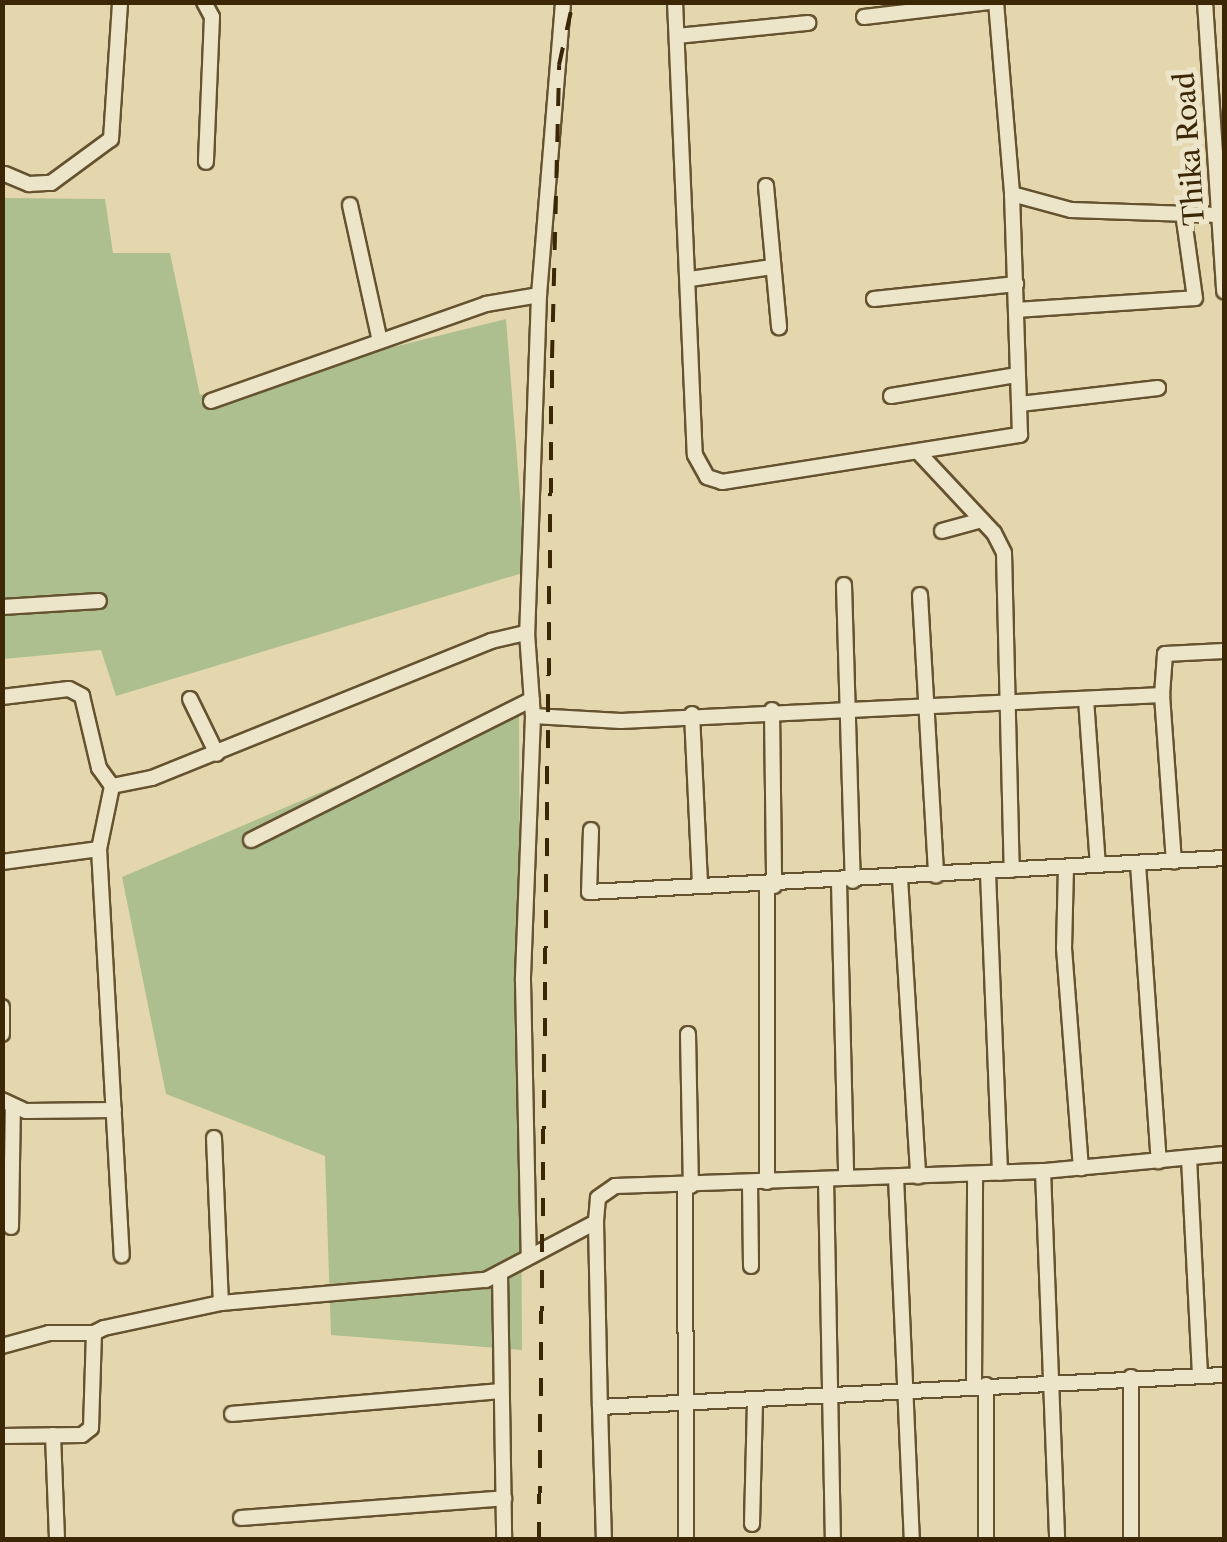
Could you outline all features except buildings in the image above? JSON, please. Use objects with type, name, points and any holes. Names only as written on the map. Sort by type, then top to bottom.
[{"type":"street","points":[[6,174],[29,184],[51,183],[111,139],[120,2]]},
{"type":"street","points":[[204,2],[212,16],[206,162]]},
{"type":"street","points":[[529,1256],[523,981],[532,716],[527,633],[539,295],[563,2]]},
{"type":"street","points":[[675,2],[695,456],[707,477],[722,482],[920,454],[1020,435],[1012,194],[992,2],[864,17]]},
{"type":"street","name":"Thika Road","points":[[1205,2],[1224,291]]},
{"type":"street","points":[[677,36],[808,23]]},
{"type":"street","points":[[766,186],[779,326]]},
{"type":"street","points":[[1012,194],[1071,210],[1219,214]]},
{"type":"street","points":[[350,204],[380,341]]},
{"type":"street","points":[[1016,310],[1195,298],[1183,212]]},
{"type":"street","points":[[690,279],[772,267]]},
{"type":"street","points":[[874,299],[1016,284]]},
{"type":"street","points":[[211,401],[523,293],[539,295]]},
{"type":"street","points":[[891,396],[1017,375]]},
{"type":"street","points":[[1020,404],[1158,388]]},
{"type":"street","points":[[920,454],[982,520],[1004,553],[1012,870]]},
{"type":"street","points":[[942,531],[982,520]]},
{"type":"street","points":[[844,584],[848,708],[846,1178]]},
{"type":"street","points":[[920,595],[936,876]]},
{"type":"street","points":[[2,607],[99,601]]},
{"type":"street","points":[[112,786],[216,754],[491,640],[527,633]]},
{"type":"street","points":[[1174,862],[1162,695],[1165,654],[1224,651]]},
{"type":"street","points":[[2,697],[68,689],[82,696],[99,768],[112,786],[99,850],[122,1255]]},
{"type":"street","points":[[532,716],[621,720],[772,710],[1010,704],[1162,695]]},
{"type":"street","points":[[190,699],[216,754]]},
{"type":"street","points":[[252,840],[532,699]]},
{"type":"street","points":[[1086,699],[1098,865]]},
{"type":"street","points":[[767,1182],[772,710]]},
{"type":"street","points":[[692,714],[700,885]]},
{"type":"street","points":[[590,830],[589,892],[846,882],[1224,858]]},
{"type":"street","points":[[2,862],[99,850]]},
{"type":"street","points":[[1138,864],[1159,1160]]},
{"type":"street","points":[[1066,867],[1064,948],[1081,1168]]},
{"type":"street","points":[[988,872],[1000,1173]]},
{"type":"street","points":[[900,878],[918,1176]]},
{"type":"street","points":[[2,1006],[2,1034]]},
{"type":"street","points":[[686,1540],[681,1404],[688,1034]]},
{"type":"street","points":[[11,1227],[8,1103],[114,1110]]},
{"type":"street","points":[[214,1138],[221,1303]]},
{"type":"street","points":[[604,1540],[596,1222],[605,1190],[976,1175],[1224,1154]]},
{"type":"street","points":[[1189,1158],[1200,1375]]},
{"type":"street","points":[[1043,1171],[1054,1381],[1057,1540]]},
{"type":"street","points":[[976,1175],[986,1540]]},
{"type":"street","points":[[896,1177],[912,1540]]},
{"type":"street","points":[[826,1179],[832,1540]]},
{"type":"street","points":[[750,1183],[751,1266]]},
{"type":"street","points":[[2,1346],[49,1334],[94,1333],[221,1303],[437,1288],[500,1273],[596,1222]]},
{"type":"street","points":[[500,1273],[504,1540]]},
{"type":"street","points":[[2,1436],[53,1435],[92,1428],[94,1333]]},
{"type":"street","points":[[600,1407],[1131,1376],[1224,1375]]},
{"type":"street","points":[[1131,1376],[1131,1540]]},
{"type":"street","points":[[232,1414],[500,1390]]},
{"type":"street","points":[[752,1524],[755,1399]]},
{"type":"street","points":[[53,1435],[57,1540]]},
{"type":"street","points":[[241,1518],[504,1498]]},
{"type":"green space","points":[[3,198],[105,199],[113,253],[170,253],[200,395],[506,319],[526,572],[116,696],[101,650],[3,659]]},
{"type":"green space","points":[[519,708],[522,1350],[331,1335],[325,1156],[166,1094],[122,877]]},
{"type":"railway","points":[[539,1540],[552,358],[559,65],[573,2]]}]
